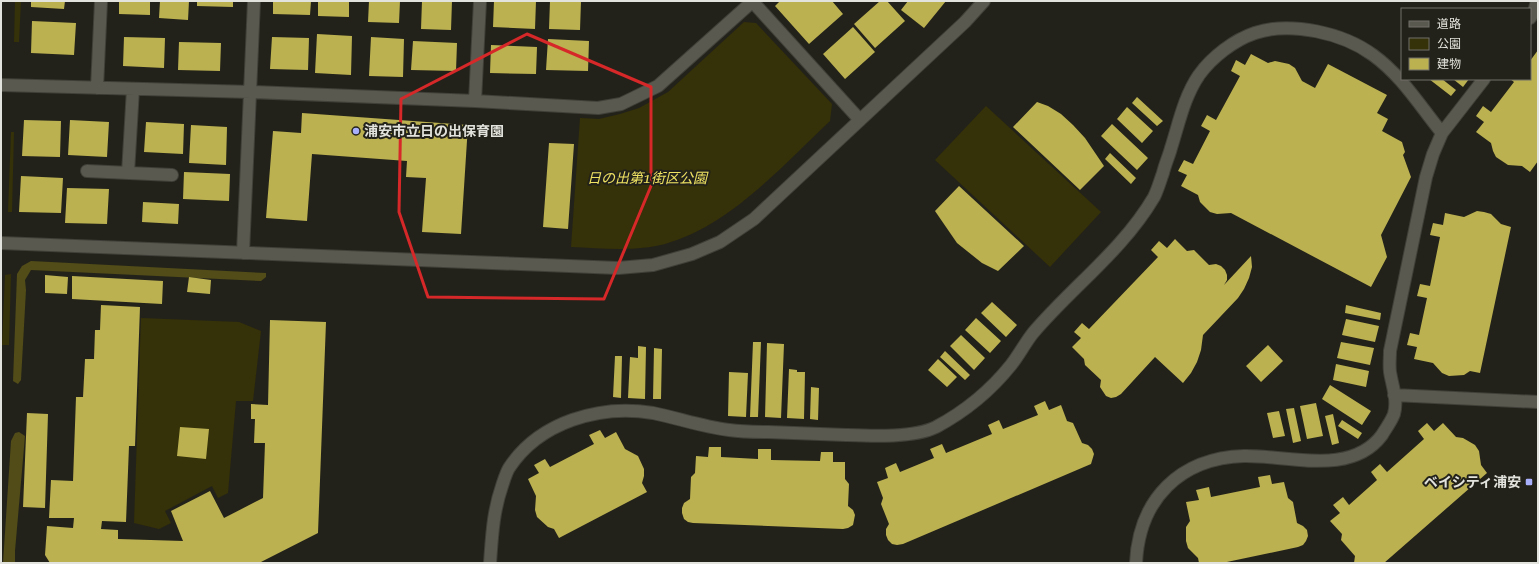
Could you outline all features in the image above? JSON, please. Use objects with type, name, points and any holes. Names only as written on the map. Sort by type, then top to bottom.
[{"type":"street","points":[[97,88],[101,1]]},
{"type":"street","points":[[243,253],[254,1]]},
{"type":"street","points":[[476,101],[480,1]]},
{"type":"street","points":[[1,86],[250,92],[476,101],[598,108],[621,104],[658,86],[753,1],[860,120]]},
{"type":"street","points":[[1,243],[618,268],[653,265],[692,254],[720,242],[754,219],[965,22],[984,1]]},
{"type":"street","points":[[1531,16],[1537,1]]},
{"type":"street","points":[[490,563],[492,524],[496,504],[508,470],[530,444],[556,427],[582,416],[603,411],[624,411],[653,413],[703,426],[731,431],[882,436],[908,434],[933,429],[956,414],[984,394],[1009,367],[1032,334],[1116,247],[1138,221],[1156,193],[1186,99],[1199,75],[1220,53],[1238,41],[1256,32],[1278,29],[1307,29],[1351,42],[1372,54],[1404,83],[1442,133]]},
{"type":"street","points":[[1136,563],[1136,552],[1141,529],[1151,506],[1163,489],[1179,475],[1197,466],[1215,460],[1244,456],[1314,461],[1352,457],[1368,448],[1379,439],[1389,425],[1394,413],[1394,395],[1390,370],[1390,351],[1426,177],[1433,154],[1442,133],[1483,80]]},
{"type":"street","points":[[128,173],[133,89]]},
{"type":"street","points":[[86,171],[172,175]]},
{"type":"street","points":[[1394,395],[1538,402]]},
{"type":"highlighted area","points":[[527,34],[651,87],[651,186],[604,299],[428,297],[399,212],[401,99]]},
{"type":"green space","points":[[15,1],[21,1],[19,42],[14,42]]},
{"type":"green space","name":"日の出第1街区公園","points":[[744,22],[756,23],[832,104],[830,121],[754,193],[711,224],[689,235],[665,244],[642,248],[618,249],[571,247],[580,118],[599,119],[620,114],[639,108],[668,92]]},
{"type":"green space","points":[[986,106],[1101,212],[1050,267],[935,160]]},
{"type":"green space","points":[[11,132],[14,132],[12,212],[8,212]]},
{"type":"green space","points":[[11,274],[9,345],[2,345],[5,275]]},
{"type":"green space","points":[[141,318],[239,322],[261,331],[253,401],[236,401],[228,493],[218,498],[212,486],[165,511],[171,523],[159,529],[134,523]]},
{"type":"shaded area","points":[[31,261],[266,273],[266,277],[261,281],[31,270],[25,280],[26,290],[21,380],[18,384],[13,381],[17,274],[22,266]]},
{"type":"shaded area","points":[[19,432],[25,436],[15,563],[3,563],[11,441],[15,433]]},
{"type":"building","points":[[31,1],[65,1],[64,9],[31,7]]},
{"type":"building","points":[[119,1],[150,1],[150,15],[119,14]]},
{"type":"building","points":[[160,1],[189,1],[188,20],[159,18]]},
{"type":"building","points":[[197,1],[233,1],[233,7],[197,6]]},
{"type":"building","points":[[273,1],[311,1],[310,15],[273,14]]},
{"type":"building","points":[[318,1],[349,1],[349,17],[318,16]]},
{"type":"building","points":[[369,1],[400,1],[399,23],[368,22]]},
{"type":"building","points":[[422,1],[452,1],[451,30],[421,29]]},
{"type":"building","points":[[494,1],[536,1],[535,29],[493,27]]},
{"type":"building","points":[[550,1],[581,1],[580,30],[549,29]]},
{"type":"building","points":[[780,1],[832,1],[843,14],[809,44],[775,6]]},
{"type":"building","points":[[880,1],[887,1],[905,21],[875,48],[854,24]]},
{"type":"building","points":[[908,1],[946,1],[924,28],[901,10]]},
{"type":"building","points":[[32,21],[76,23],[74,55],[31,53]]},
{"type":"building","points":[[853,27],[875,52],[845,79],[823,54]]},
{"type":"building","points":[[317,34],[352,36],[351,75],[315,73]]},
{"type":"building","points":[[124,37],[165,38],[164,68],[123,66]]},
{"type":"building","points":[[272,37],[309,38],[308,70],[270,69]]},
{"type":"building","points":[[371,37],[404,39],[403,77],[369,76]]},
{"type":"building","points":[[548,39],[589,41],[588,71],[546,70]]},
{"type":"building","points":[[413,41],[457,43],[456,71],[411,70]]},
{"type":"building","points":[[179,42],[221,43],[220,71],[178,70]]},
{"type":"building","points":[[491,45],[537,47],[536,74],[490,73]]},
{"type":"building","points":[[1538,50],[1538,161],[1530,172],[1522,166],[1508,165],[1496,157],[1491,143],[1476,132],[1484,122],[1476,116],[1483,106],[1491,112],[1514,82],[1511,80],[1531,80],[1531,60]]},
{"type":"building","points":[[1251,54],[1268,63],[1275,61],[1289,64],[1295,68],[1302,81],[1315,88],[1328,64],[1387,95],[1377,113],[1388,119],[1382,131],[1402,142],[1405,152],[1403,155],[1411,177],[1381,235],[1387,257],[1371,287],[1231,213],[1217,214],[1210,212],[1200,202],[1198,195],[1181,186],[1187,175],[1178,171],[1184,160],[1193,164],[1210,131],[1201,126],[1207,115],[1216,120],[1240,76],[1231,71],[1236,60],[1245,65]]},
{"type":"building","points":[[1430,80],[1443,80],[1456,90],[1451,96]]},
{"type":"building","points":[[1454,80],[1468,80],[1463,87]]},
{"type":"building","points":[[1137,97],[1163,121],[1157,126],[1132,103]]},
{"type":"building","points":[[1037,102],[1048,106],[1061,114],[1073,125],[1085,138],[1104,166],[1080,190],[1013,127]]},
{"type":"building","points":[[1127,107],[1153,131],[1142,143],[1117,119]]},
{"type":"building","points":[[302,113],[468,125],[461,234],[422,232],[426,178],[406,177],[407,161],[312,154],[307,221],[266,218],[273,131],[301,133]]},
{"type":"building","points":[[24,120],[61,121],[60,157],[22,156]]},
{"type":"building","points":[[70,120],[109,122],[107,157],[68,155]]},
{"type":"building","points":[[146,122],[184,124],[183,154],[144,152]]},
{"type":"building","points":[[1112,124],[1148,158],[1137,170],[1101,136]]},
{"type":"building","points":[[191,125],[227,127],[226,165],[189,163]]},
{"type":"building","points":[[549,143],[574,144],[568,229],[543,227]]},
{"type":"building","points":[[1110,153],[1136,178],[1131,184],[1105,159]]},
{"type":"building","points":[[184,172],[230,174],[229,201],[183,199]]},
{"type":"building","points":[[21,176],[63,178],[61,213],[19,212]]},
{"type":"building","points":[[959,186],[1024,246],[998,271],[982,263],[957,243],[935,211]]},
{"type":"building","points":[[67,188],[109,189],[107,224],[65,223]]},
{"type":"building","points":[[143,202],[179,204],[178,224],[142,222]]},
{"type":"building","points":[[1477,211],[1491,214],[1501,224],[1511,227],[1480,373],[1470,371],[1464,375],[1449,376],[1442,373],[1433,363],[1414,359],[1417,347],[1407,345],[1410,333],[1419,335],[1427,298],[1417,296],[1420,284],[1430,286],[1440,237],[1430,235],[1433,223],[1443,225],[1445,213],[1464,217]]},
{"type":"building","points":[[1175,239],[1187,251],[1194,250],[1209,265],[1216,264],[1221,266],[1227,275],[1227,280],[1224,285],[1251,256],[1252,267],[1249,278],[1238,298],[1203,335],[1201,350],[1197,362],[1183,383],[1155,357],[1121,394],[1111,398],[1106,396],[1100,387],[1101,380],[1085,365],[1084,359],[1072,347],[1081,338],[1074,332],[1082,323],[1089,329],[1158,257],[1151,250],[1159,241],[1167,248]]},
{"type":"building","points":[[45,275],[68,277],[67,294],[45,293]]},
{"type":"building","points":[[72,276],[163,281],[162,304],[72,299]]},
{"type":"building","points":[[189,277],[211,280],[210,294],[187,292]]},
{"type":"building","points":[[992,302],[1017,325],[1006,337],[981,313]]},
{"type":"building","points":[[101,305],[140,307],[135,446],[129,446],[126,522],[102,521],[101,529],[118,530],[118,539],[183,541],[171,511],[210,491],[224,518],[263,498],[265,443],[254,443],[255,419],[251,419],[251,404],[268,405],[270,320],[326,322],[318,533],[259,563],[50,563],[45,555],[47,526],[73,528],[74,518],[49,518],[51,480],[73,481],[76,397],[83,397],[85,359],[94,359],[95,330],[100,330]]},
{"type":"building","points":[[1346,305],[1381,313],[1380,320],[1345,313]]},
{"type":"building","points":[[976,318],[1001,341],[990,353],[965,330]]},
{"type":"building","points":[[1346,319],[1379,326],[1375,342],[1342,335]]},
{"type":"building","points":[[961,335],[985,358],[974,370],[950,346]]},
{"type":"building","points":[[753,342],[761,342],[758,417],[750,417]]},
{"type":"building","points":[[1341,342],[1374,348],[1370,365],[1337,358]]},
{"type":"building","points":[[767,343],[784,344],[781,418],[765,417]]},
{"type":"building","points":[[1268,345],[1283,361],[1261,382],[1246,366]]},
{"type":"building","points":[[638,346],[646,347],[645,399],[628,398],[630,357],[638,358]]},
{"type":"building","points":[[654,348],[662,349],[661,399],[653,399]]},
{"type":"building","points":[[945,351],[970,375],[965,380],[940,357]]},
{"type":"building","points":[[615,356],[622,356],[621,398],[613,397]]},
{"type":"building","points":[[938,359],[957,377],[947,387],[928,370]]},
{"type":"building","points":[[1336,364],[1369,371],[1366,387],[1333,380]]},
{"type":"building","points":[[789,369],[797,370],[797,372],[805,372],[804,419],[787,418]]},
{"type":"building","points":[[729,372],[748,373],[746,417],[728,416]]},
{"type":"building","points":[[1330,385],[1371,411],[1362,425],[1322,399]]},
{"type":"building","points":[[811,387],[819,388],[818,420],[810,419]]},
{"type":"building","points":[[1045,401],[1049,410],[1061,405],[1067,421],[1073,423],[1082,443],[1088,445],[1092,449],[1094,454],[1091,464],[903,544],[892,544],[888,540],[886,529],[889,524],[881,504],[883,498],[877,482],[888,478],[885,468],[896,463],[900,472],[934,458],[930,449],[942,444],[946,453],[992,434],[988,425],[999,420],[1003,429],[1038,415],[1034,406]]},
{"type":"building","points":[[1316,403],[1323,436],[1307,439],[1300,406]]},
{"type":"building","points":[[1294,408],[1301,441],[1293,443],[1286,409]]},
{"type":"building","points":[[1279,411],[1285,436],[1273,438],[1267,413]]},
{"type":"building","points":[[27,413],[48,414],[45,508],[23,507]]},
{"type":"building","points":[[1333,414],[1339,443],[1332,445],[1325,416]]},
{"type":"building","points":[[1342,420],[1362,433],[1358,439],[1338,426]]},
{"type":"building","points":[[1427,423],[1434,431],[1443,423],[1456,437],[1463,438],[1475,445],[1479,451],[1481,465],[1487,473],[1384,563],[1354,563],[1355,556],[1341,540],[1342,534],[1330,521],[1340,513],[1333,505],[1343,497],[1349,505],[1377,480],[1371,472],[1380,464],[1387,472],[1424,439],[1418,431]]},
{"type":"building","points":[[180,427],[209,429],[206,459],[177,456]]},
{"type":"building","points":[[600,430],[605,438],[616,432],[625,449],[638,456],[644,469],[642,483],[647,492],[559,538],[554,529],[548,527],[537,517],[535,510],[536,496],[528,479],[539,473],[534,465],[545,459],[550,467],[594,444],[589,435]]},
{"type":"building","points":[[709,447],[721,447],[721,457],[758,459],[758,449],[771,449],[771,460],[820,461],[821,452],[833,452],[833,462],[845,462],[845,479],[849,484],[848,506],[853,510],[855,515],[853,525],[843,529],[688,522],[684,519],[682,508],[684,503],[690,499],[691,477],[695,473],[696,456],[708,457]]},
{"type":"building","points":[[1270,475],[1272,484],[1284,482],[1288,498],[1293,502],[1297,523],[1307,530],[1308,536],[1303,545],[1222,563],[1199,563],[1198,558],[1188,548],[1186,541],[1186,527],[1190,521],[1186,502],[1199,500],[1196,490],[1209,487],[1211,497],[1260,487],[1258,477]]},
{"type":"place","name":"浦安市立日の出保育園","points":[[356,131]]},
{"type":"place","name":"ベイシティ浦安","points":[[1529,482]]}]
